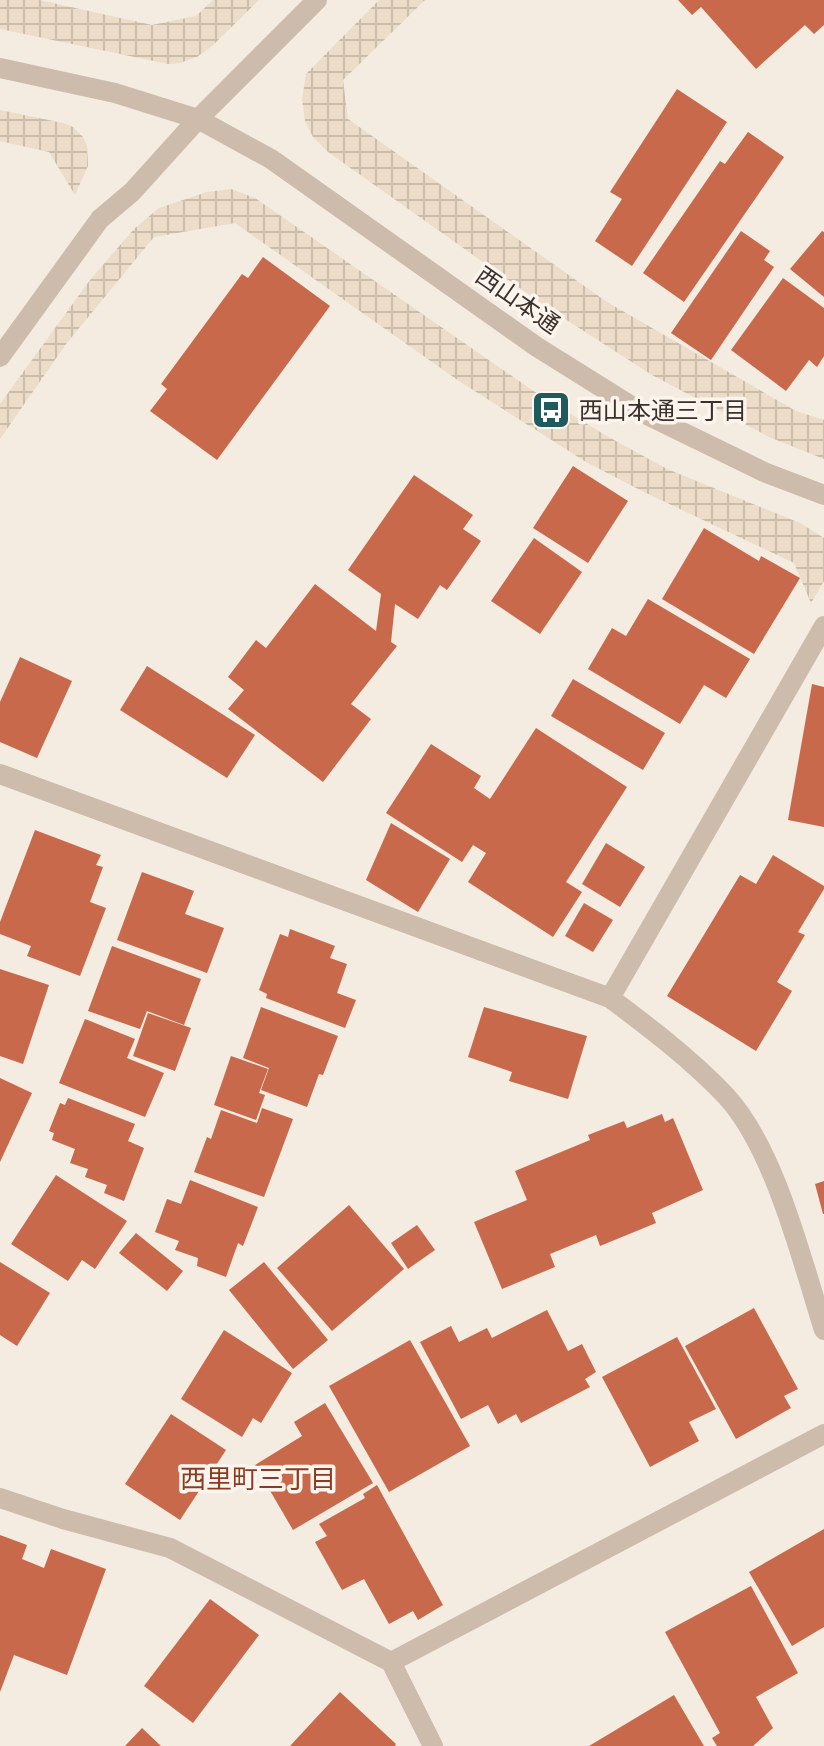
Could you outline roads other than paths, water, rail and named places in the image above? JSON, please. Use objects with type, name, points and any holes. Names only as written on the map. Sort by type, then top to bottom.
[{"type":"street","points":[[0,357],[100,219],[132,192],[198,119],[317,0]]},
{"type":"street","name":"西山本通","points":[[0,68],[115,93],[198,119],[271,159],[537,347],[641,412],[764,472],[824,495]]},
{"type":"street","points":[[610,998],[824,626]]},
{"type":"street","points":[[0,774],[610,998],[669,1043],[728,1098],[760,1144],[793,1232],[824,1330]]},
{"type":"street","points":[[391,1662],[824,1434]]},
{"type":"street","points":[[0,1498],[170,1548],[391,1662],[433,1746]]},
{"type":"place","name":"西山本通三丁目","points":[[551,410]]},
{"type":"district","name":"西里町三丁目","points":[[258,1479]]}]
